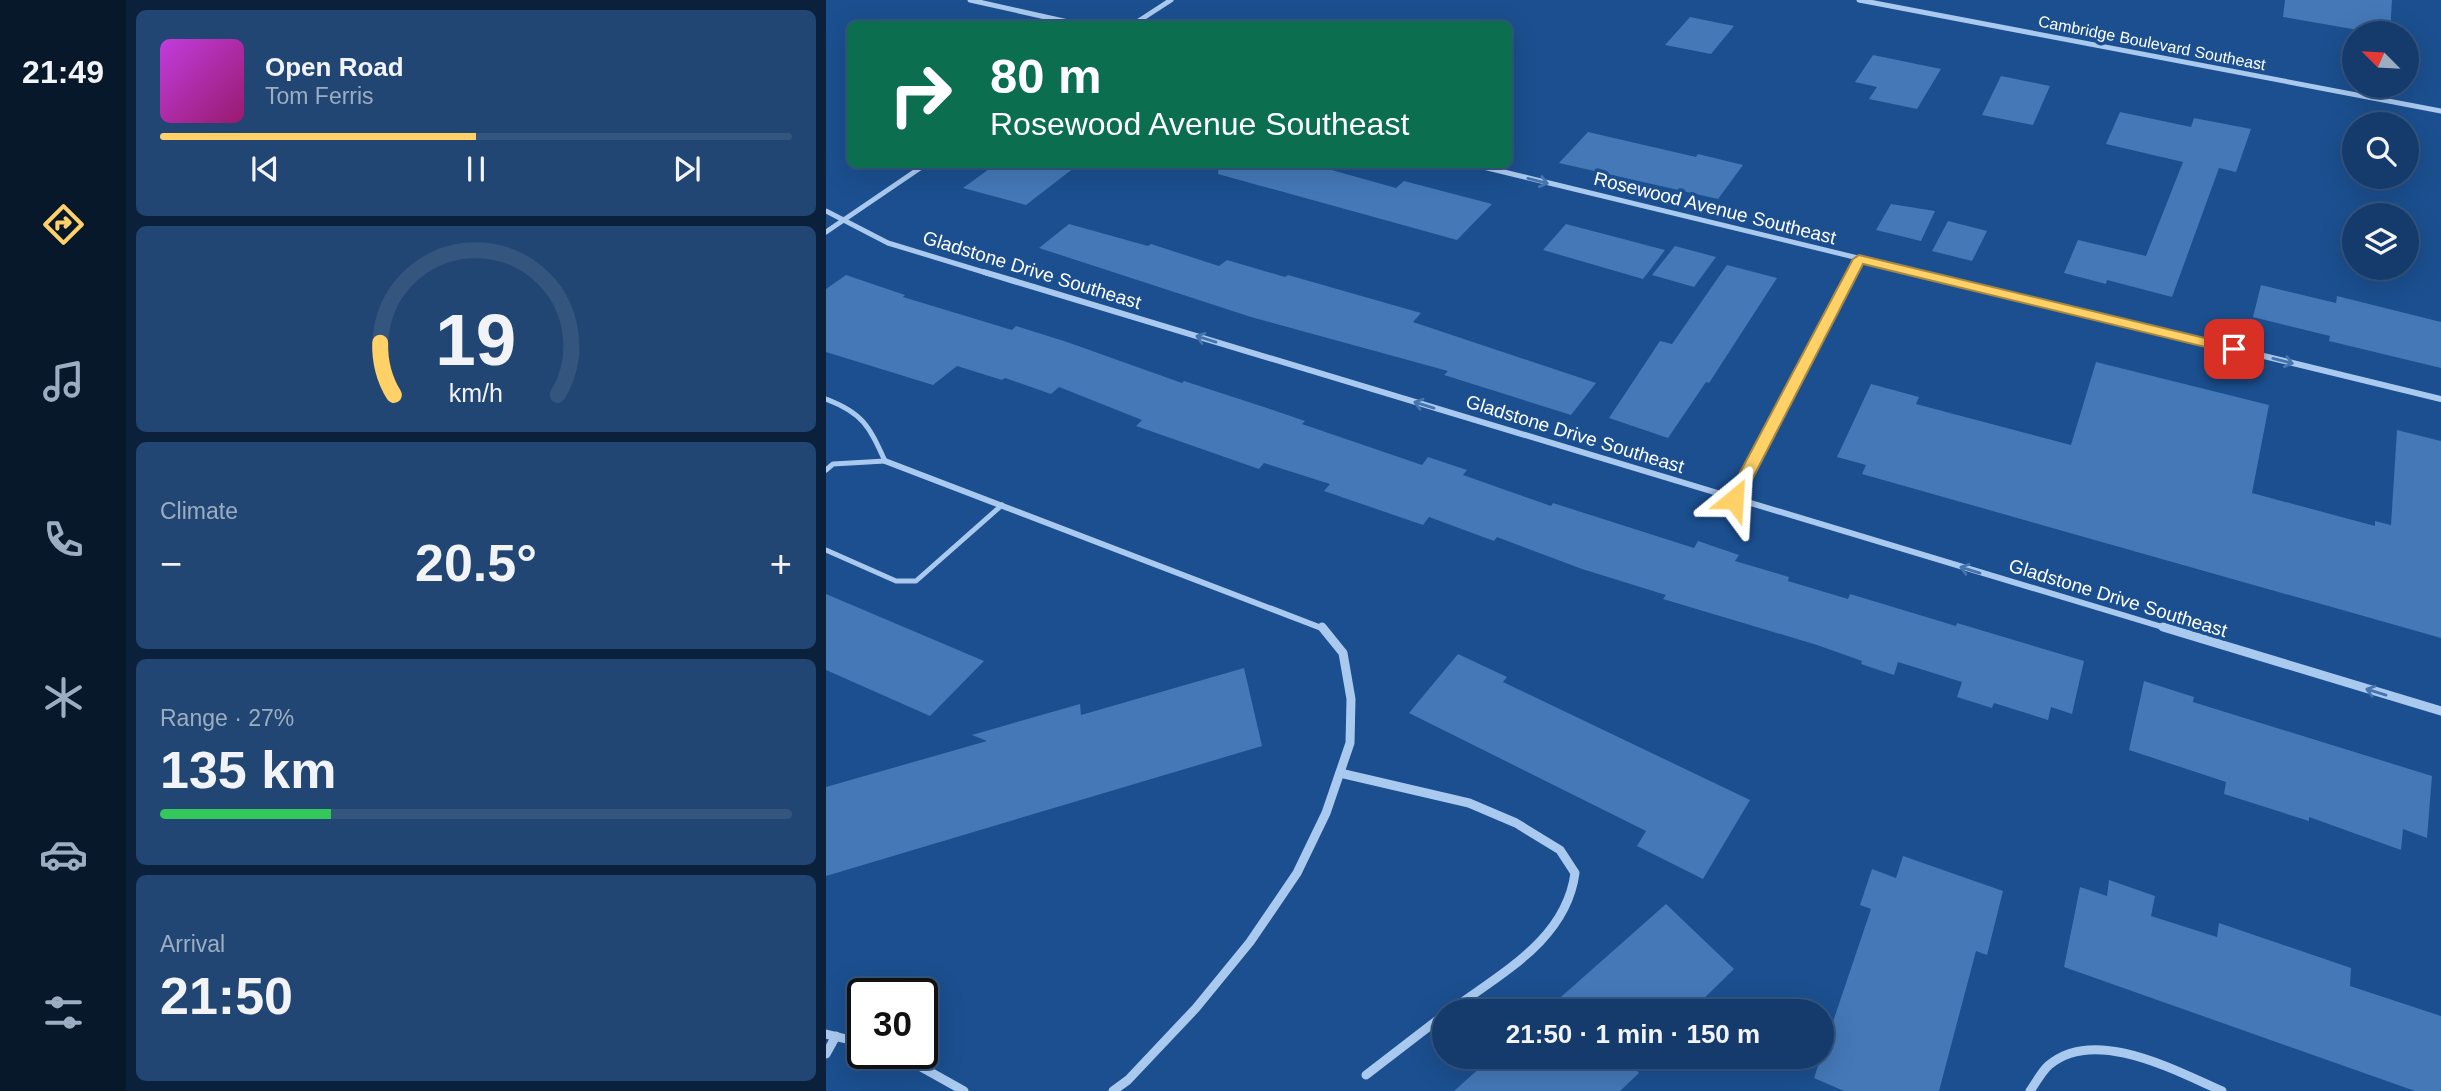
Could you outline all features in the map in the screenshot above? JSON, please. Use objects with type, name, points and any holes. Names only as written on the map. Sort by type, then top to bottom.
[{"type":"street","points":[[970,0],[1064,21]]},
{"type":"street","points":[[1139,21],[1171,0]]},
{"type":"street","name":"Cambridge Boulevard Southeast","points":[[1859,0],[2441,111]]},
{"type":"street","points":[[826,232],[920,168]]},
{"type":"street","name":"Rosewood Avenue Southeast","points":[[1487,168],[2441,400]]},
{"type":"street","name":"Gladstone Drive Southeast","points":[[826,211],[888,243],[2441,711]]},
{"type":"street","points":[[1734,499],[1859,259]]},
{"type":"street","points":[[885,461],[1322,627],[1342,653],[1351,699],[1350,743],[1326,813],[1297,873],[1250,942],[1196,1008],[1128,1080],[1113,1091]]},
{"type":"street","points":[[1340,773],[1402,785],[1469,803],[1493,813],[1516,823],[1560,850],[1575,873],[1572,895],[1557,924],[1532,948],[1466,999]]},
{"type":"street","points":[[1366,1075],[1432,1025]]},
{"type":"street","points":[[826,1054],[831,1035]]},
{"type":"street","points":[[2029,1091],[2051,1063],[2084,1048],[2124,1052],[2222,1091]]},
{"type":"street","points":[[925,1069],[964,1091]]},
{"type":"lane","points":[[826,399],[852,408],[866,420],[885,461],[833,464],[826,470]]},
{"type":"lane","points":[[826,550],[896,581],[916,582],[1002,505]]},
{"type":"building","points":[[2285,0],[2392,0],[2391,21],[2342,21],[2342,27],[2283,17]]},
{"type":"building","points":[[1690,17],[1734,26],[1711,54],[1665,45]]},
{"type":"building","points":[[1873,55],[1941,69],[1917,109],[1869,99],[1877,87],[1855,82]]},
{"type":"building","points":[[2001,76],[2050,86],[2033,125],[1982,115]]},
{"type":"building","points":[[2120,112],[2191,127],[2194,118],[2251,129],[2236,172],[2219,168],[2172,297],[2107,280],[2106,284],[2064,273],[2078,240],[2146,256],[2183,162],[2106,144]]},
{"type":"building","points":[[1588,132],[1743,165],[1718,199],[1559,163]]},
{"type":"building","points":[[990,168],[1074,168],[1026,205],[963,188]]},
{"type":"building","points":[[1219,168],[1324,168],[1396,188],[1404,181],[1492,204],[1457,240],[1218,174]]},
{"type":"building","points":[[1891,204],[1935,211],[1921,241],[1876,230]]},
{"type":"building","points":[[1948,221],[1987,231],[1972,261],[1932,251]]},
{"type":"building","points":[[1069,224],[1148,246],[1151,244],[1219,266],[1227,260],[1285,277],[1288,275],[1421,313],[1413,322],[1596,383],[1571,415],[1444,375],[1448,371],[1251,317],[1039,248]]},
{"type":"building","points":[[1566,224],[1665,250],[1643,279],[1543,250]]},
{"type":"building","points":[[1675,246],[1716,257],[1694,287],[1652,275]]},
{"type":"building","points":[[1727,265],[1777,278],[1709,383],[1706,382],[1668,438],[1609,418],[1660,341],[1672,344]]},
{"type":"building","points":[[846,275],[905,295],[903,297],[1012,330],[1016,326],[1067,342],[1182,383],[1184,381],[1305,421],[1302,424],[1422,465],[1428,457],[1467,470],[1463,475],[1551,506],[1553,503],[1694,548],[1698,541],[1739,555],[1735,561],[1789,577],[1788,581],[1848,599],[1850,594],[2084,661],[2072,714],[2051,707],[2048,720],[1994,703],[1992,708],[1957,697],[1962,682],[1898,662],[1894,675],[1817,645],[1663,599],[1666,595],[1582,569],[1497,537],[1494,541],[1429,517],[1423,525],[1324,491],[1330,484],[1264,463],[1259,469],[1136,426],[1142,420],[1059,387],[1051,394],[1005,378],[1002,380],[957,366],[933,385],[826,352],[826,289]]},
{"type":"building","points":[[2261,285],[2336,303],[2337,296],[2441,322],[2441,368],[2329,341],[2330,336],[2253,317]]},
{"type":"building","points":[[2096,362],[2269,405],[2252,493],[2375,526],[2375,521],[2391,525],[2397,430],[2441,441],[2441,638],[1862,474],[1866,465],[1837,457],[1871,384],[1919,397],[1916,404],[2071,445]]},
{"type":"building","points":[[826,594],[984,661],[930,716],[826,670]]},
{"type":"building","points":[[1458,654],[1507,677],[1503,682],[1750,800],[1703,879],[1637,846],[1646,831],[1409,713]]},
{"type":"building","points":[[1244,668],[1262,746],[826,876],[826,787],[987,741],[972,735],[1080,704],[1081,715]]},
{"type":"building","points":[[2144,681],[2194,697],[2193,702],[2432,776],[2427,838],[2403,829],[2401,850],[2309,817],[2309,821],[2224,794],[2226,782],[2129,750]]},
{"type":"building","points":[[1903,856],[2003,891],[1987,955],[1976,951],[1939,1091],[1844,1091],[1814,1078],[1817,1069],[1834,1069],[1834,1019],[1871,909],[1860,905],[1872,869],[1896,878]]},
{"type":"building","points":[[2109,880],[2155,896],[2151,916],[2217,937],[2219,923],[2351,968],[2350,986],[2441,1016],[2441,1091],[2415,1091],[2064,967],[2080,887],[2107,896]]},
{"type":"building","points":[[1666,904],[1734,969],[1703,999],[1559,999]]},
{"type":"building","points":[[1479,1069],[1635,1069],[1639,1073],[1620,1091],[1454,1091]]},
{"type":"route","points":[[1734,499],[1859,259],[2234,349]]}]
